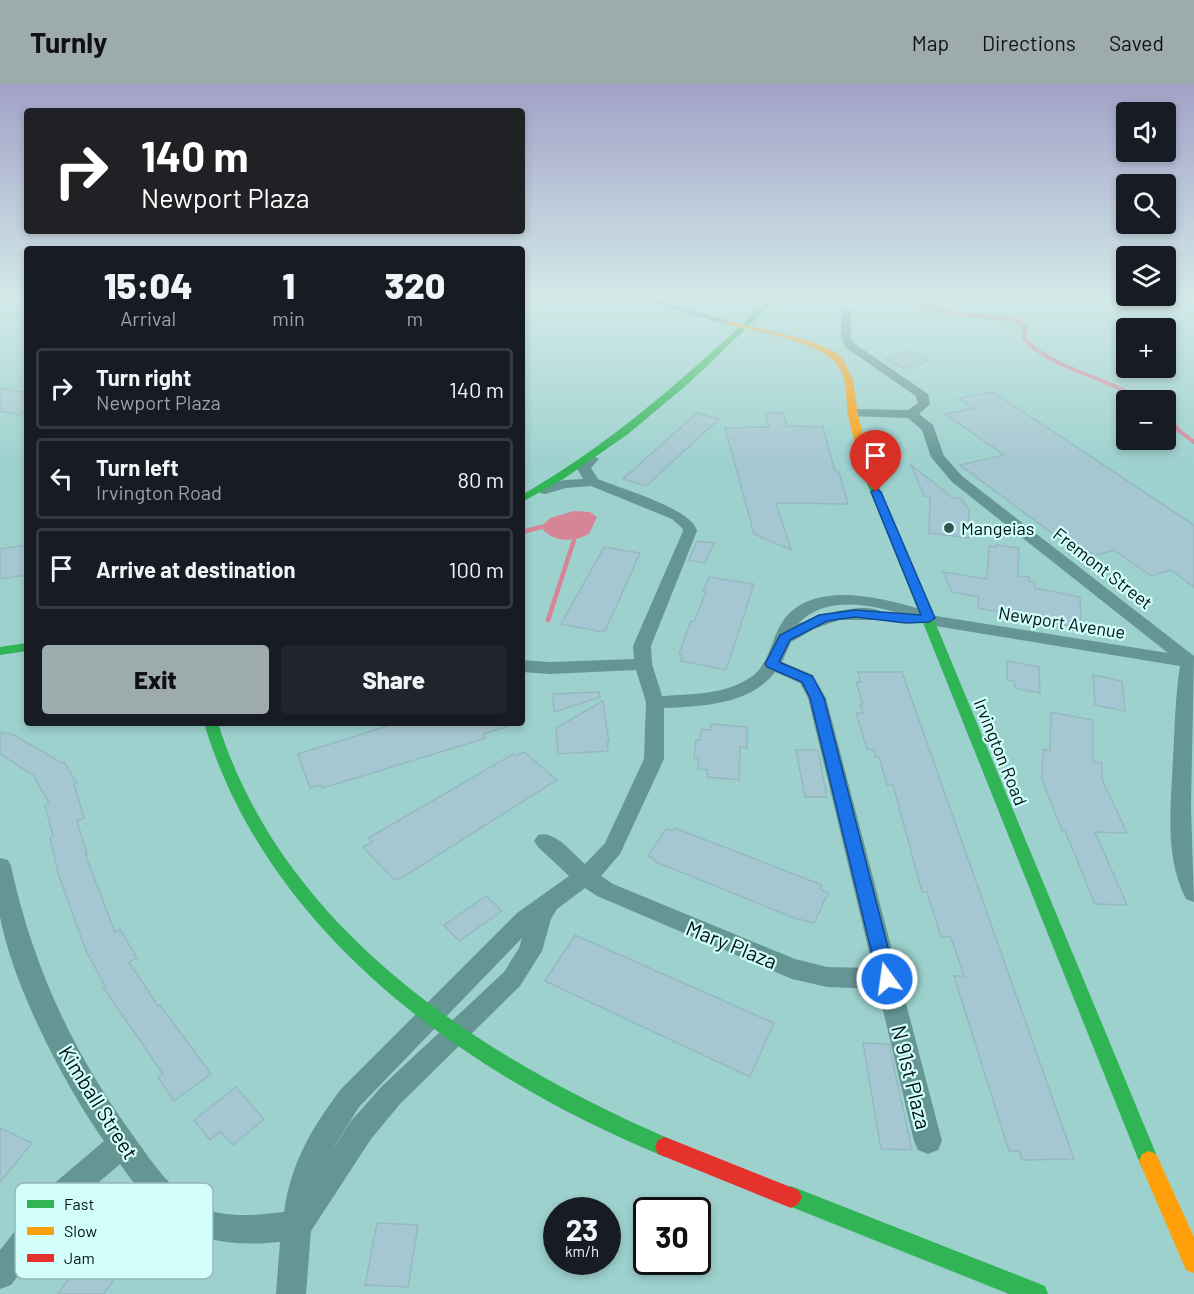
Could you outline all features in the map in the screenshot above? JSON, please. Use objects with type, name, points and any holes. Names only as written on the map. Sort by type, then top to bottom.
[{"type":"main road","points":[[527,496],[592,459],[624,437],[715,353]]},
{"type":"main road","name":"Irvington Road","points":[[827,353],[838,359],[847,374],[853,413],[868,472],[1152,1169],[1194,1262]]},
{"type":"main road","points":[[582,446],[652,391]]},
{"type":"main road","points":[[0,651],[24,647]]},
{"type":"main road","points":[[212,726],[224,765],[240,801],[267,846],[301,894],[366,963],[455,1034],[530,1083],[658,1145],[1036,1294]]},
{"type":"street","points":[[853,413],[911,414],[924,404],[922,394],[862,353]]},
{"type":"street","name":"Fremont Street","points":[[911,414],[928,428],[938,457],[957,479],[1192,663]]},
{"type":"street","points":[[592,459],[584,468],[585,473],[593,482]]},
{"type":"street","points":[[291,1294],[291,1274],[302,1185],[312,1158],[328,1127],[350,1098],[525,920],[585,877],[606,858],[648,775],[655,746],[655,702],[643,664],[642,646],[690,531],[689,526],[677,516],[593,482],[565,484],[527,496]]},
{"type":"street","name":"Newport Avenue","points":[[772,664],[785,638],[810,624],[837,615],[929,619],[1192,663]]},
{"type":"street","points":[[1192,663],[1184,696],[1182,824],[1187,879],[1194,893]]},
{"type":"street","points":[[525,666],[550,668],[643,664]]},
{"type":"street","points":[[655,702],[702,700],[736,693],[759,679],[772,664]]},
{"type":"street","name":"N 91st Plaza","points":[[772,664],[799,673],[807,679],[817,698],[928,1141]]},
{"type":"street","name":"Mary Plaza","points":[[545,841],[585,877],[629,902],[792,969],[827,977],[887,979]]},
{"type":"street","name":"Kimball Street","points":[[0,866],[6,923],[54,1028],[83,1083],[122,1144],[151,1183]]},
{"type":"street","points":[[298,1225],[361,1130],[391,1095],[512,979],[530,951],[540,917],[550,901]]},
{"type":"street","points":[[75,1183],[122,1144]]},
{"type":"street","name":"Kimball Street","points":[[213,1223],[249,1230],[298,1225]]},
{"type":"street","points":[[0,1274],[15,1255]]},
{"type":"shaded area","points":[[574,511],[590,512],[597,517],[589,534],[577,539],[564,540],[551,536],[541,527],[550,518]]},
{"type":"building","points":[[912,353],[929,361],[905,369],[885,359]]},
{"type":"building","points":[[0,388],[24,392],[24,412],[19,415],[0,411]]},
{"type":"building","points":[[993,392],[1194,525],[1194,587],[1171,570],[1151,576],[1114,550],[1094,556],[1074,541],[1065,543],[960,465],[1004,455],[945,414],[973,408],[959,398]]},
{"type":"building","points":[[697,413],[719,419],[646,486],[623,479]]},
{"type":"building","points":[[765,413],[783,413],[787,426],[823,427],[835,472],[839,472],[848,504],[776,503],[791,550],[754,534],[725,428],[769,427]]},
{"type":"building","points":[[911,465],[953,498],[961,498],[969,510],[969,538],[929,533],[930,496],[924,496]]},
{"type":"building","points":[[697,541],[714,543],[705,563],[689,560]]},
{"type":"building","points":[[24,545],[24,575],[0,579],[0,549]]},
{"type":"building","points":[[996,545],[1019,548],[1018,576],[1029,577],[1029,582],[1034,582],[1035,588],[1080,597],[1081,628],[978,608],[979,597],[952,592],[943,572],[987,579],[989,546],[996,547]]},
{"type":"building","points":[[604,547],[640,553],[606,629],[603,632],[561,624]]},
{"type":"building","points":[[709,577],[754,584],[726,670],[681,661],[682,655],[679,654],[691,621],[694,622]]},
{"type":"building","points":[[1007,661],[1039,667],[1040,693],[1015,688],[1014,681],[1007,680]]},
{"type":"building","points":[[858,672],[902,672],[1074,1159],[1022,1160],[1019,1151],[1009,1151],[954,976],[964,976],[953,943],[950,936],[941,937],[927,892],[922,892],[893,785],[887,785],[879,757],[876,757],[874,750],[867,749],[856,713],[863,713],[860,704],[863,704],[856,682],[861,682]]},
{"type":"building","points":[[1093,675],[1122,681],[1125,711],[1095,705]]},
{"type":"building","points":[[599,692],[600,697],[554,712],[553,694]]},
{"type":"building","points":[[603,701],[609,742],[607,742],[608,751],[558,754],[556,728]]},
{"type":"building","points":[[1051,712],[1093,720],[1093,761],[1102,763],[1102,779],[1127,833],[1095,832],[1127,905],[1095,904],[1065,831],[1062,831],[1042,779],[1043,749],[1050,751]]},
{"type":"building","points":[[711,724],[747,727],[747,748],[740,747],[739,780],[707,777],[708,770],[698,769],[699,758],[694,758],[696,740],[700,740],[701,729],[711,730]]},
{"type":"building","points":[[387,726],[509,726],[484,734],[486,738],[322,788],[321,785],[310,788],[298,754]]},
{"type":"building","points":[[0,732],[12,734],[62,763],[64,762],[77,783],[74,784],[84,818],[77,821],[87,854],[85,854],[115,932],[120,929],[137,958],[129,962],[158,1006],[160,1005],[211,1074],[174,1101],[158,1077],[163,1074],[103,987],[105,986],[86,951],[58,873],[50,838],[53,837],[45,805],[49,803],[33,775],[0,754]]},
{"type":"building","points":[[796,750],[818,750],[827,797],[805,797]]},
{"type":"building","points":[[524,752],[557,780],[403,877],[394,880],[363,847],[372,842],[368,838],[513,754],[516,756]]},
{"type":"building","points":[[675,828],[822,885],[820,889],[828,893],[814,923],[794,918],[654,861],[655,859],[648,856],[666,829],[673,831]]},
{"type":"building","points":[[486,896],[502,911],[459,941],[444,925]]},
{"type":"building","points":[[575,935],[774,1023],[750,1077],[545,981]]},
{"type":"building","points":[[863,1043],[889,1044],[912,1150],[881,1149]]},
{"type":"building","points":[[236,1087],[264,1119],[233,1145],[220,1131],[210,1140],[194,1120]]},
{"type":"building","points":[[0,1128],[32,1143],[0,1182]]},
{"type":"building","points":[[377,1223],[418,1225],[408,1287],[365,1285]]},
{"type":"building","points":[[68,1279],[114,1279],[104,1294],[58,1294]]},
{"type":"waterway","points":[[1043,353],[1123,390]]},
{"type":"waterway","points":[[1176,427],[1194,442]]},
{"type":"waterway","points":[[525,531],[541,527]]},
{"type":"waterway","points":[[548,620],[574,540]]},
{"type":"traffic: fast","points":[[525,497],[559,478],[625,432],[716,353]]},
{"type":"traffic: fast","points":[[861,446],[868,473],[1149,1161]]},
{"type":"traffic: fast","points":[[0,651],[24,647]]},
{"type":"traffic: fast","points":[[212,726],[234,785],[266,843],[292,879],[330,924],[371,965],[414,1003],[460,1038],[509,1069],[559,1098],[665,1147]]},
{"type":"traffic: fast","points":[[791,1197],[1037,1294]]},
{"type":"traffic: slow","points":[[831,353],[840,361],[847,373],[853,415],[861,446]]},
{"type":"traffic: slow","points":[[1149,1161],[1194,1262]]},
{"type":"traffic: jam","points":[[665,1147],[791,1197]]},
{"type":"place","name":"Mangeias","points":[[949,528]]},
{"type":"route","points":[[876,492],[929,618],[906,619],[855,614],[824,618],[785,638],[772,664],[799,673],[807,679],[817,698],[887,979]]}]
